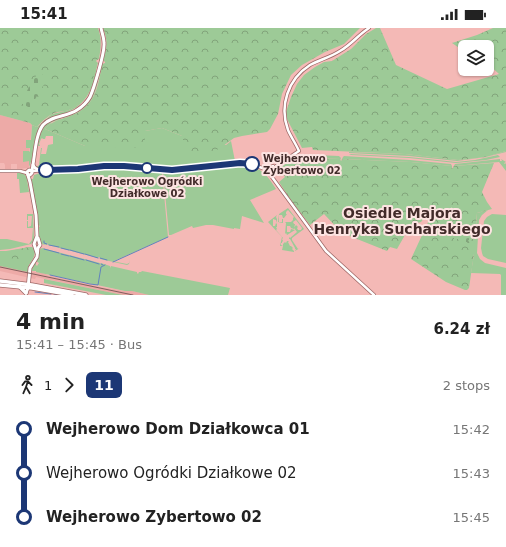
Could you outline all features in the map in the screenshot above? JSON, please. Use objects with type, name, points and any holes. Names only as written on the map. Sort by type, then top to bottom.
[{"type":"main road","points":[[26,294],[30,268],[36,259],[37,246],[40,244],[37,242],[36,215],[30,182],[30,173],[39,131],[43,125],[50,120],[70,114],[77,110],[84,104],[91,94],[104,48],[104,37],[101,28]]},
{"type":"main road","points":[[33,164],[38,170]]},
{"type":"main road","points":[[0,281],[28,284],[86,295]]},
{"type":"main road","points":[[0,285],[19,286],[28,284],[72,295]]},
{"type":"main road","points":[[19,286],[26,294]]},
{"type":"street","points":[[270,173],[272,168],[299,151],[289,134],[285,121],[286,97],[296,77],[308,66],[344,49],[369,28]]},
{"type":"street","points":[[30,173],[38,170],[118,166],[172,170],[243,163],[259,166],[265,169],[266,172],[270,173],[326,251],[374,295]]},
{"type":"street","points":[[265,169],[268,166],[272,168]]},
{"type":"street","points":[[0,171],[30,173],[44,170]]},
{"type":"shaded area","points":[[0,115],[30,123],[32,125],[28,168],[17,169],[17,164],[11,164],[11,169],[5,169],[4,163],[0,163]]},
{"type":"shaded area","points":[[0,265],[47,274],[46,275],[100,287],[132,291],[149,295],[123,295],[36,277],[35,279],[30,278],[0,271]]},
{"type":"green space","points":[[0,28],[98,28],[101,44],[99,59],[96,61],[98,63],[91,83],[81,102],[69,110],[52,114],[37,127],[30,123],[0,115]]},
{"type":"green space","points":[[103,28],[360,28],[344,44],[325,52],[302,65],[291,75],[282,94],[278,114],[267,132],[234,138],[219,149],[200,155],[187,152],[182,136],[162,128],[145,131],[145,143],[141,148],[85,146],[45,129],[50,124],[80,111],[91,101],[97,87],[102,64],[105,63],[103,60],[106,48],[106,37]]},
{"type":"green space","points":[[376,28],[380,28],[396,65],[447,89],[499,74],[494,69],[494,40],[461,40],[493,28],[506,28],[506,151],[486,157],[458,160],[405,154],[313,150],[312,147],[302,148],[287,119],[286,112],[297,84],[304,75],[315,67],[324,62],[332,61],[351,49],[366,34]]},
{"type":"green space","points":[[458,41],[458,47],[452,43]]},
{"type":"green space","points":[[97,64],[92,87],[84,100],[73,110],[48,119],[39,128],[29,167],[29,161],[23,162],[23,151],[30,152],[30,148],[26,148],[26,140],[31,140],[32,125],[37,127],[52,114],[69,110],[77,105],[88,90]]},
{"type":"green space","points":[[101,68],[97,87],[87,106],[73,114],[63,118],[70,115],[88,101]]},
{"type":"green space","points":[[38,73],[48,77],[40,92],[47,96],[45,99],[38,94],[30,108],[21,103]]},
{"type":"green space","points":[[60,118],[61,119],[52,122],[45,129],[85,146],[145,143],[145,131],[162,128],[182,136],[226,145],[231,141],[235,161],[175,167],[105,164],[39,169],[35,166],[39,165],[41,148],[41,154],[46,154],[48,145],[53,144],[53,136],[46,136],[45,139],[42,138],[39,144],[40,146],[38,146],[39,135],[46,124]]},
{"type":"green space","points":[[349,152],[405,154],[458,160],[486,157],[457,161]]},
{"type":"green space","points":[[349,154],[409,157],[456,162],[498,155],[500,157],[456,163]]},
{"type":"green space","points":[[307,156],[307,158],[309,158],[308,156],[339,156],[341,158],[340,160],[317,158],[302,161],[294,159],[288,160],[293,157],[302,159]]},
{"type":"green space","points":[[344,156],[410,160],[451,164],[452,166],[411,162],[343,159],[341,161]]},
{"type":"green space","points":[[317,158],[340,159],[341,161],[343,159],[411,162],[452,166],[452,169],[454,166],[494,163],[482,192],[492,209],[477,213],[475,254],[469,288],[465,290],[446,282],[411,259],[430,218],[425,217],[421,222],[414,224],[405,235],[397,249],[390,247],[387,251],[342,233],[324,214],[310,225],[279,182],[285,177],[279,168],[290,160],[296,159],[302,161]]},
{"type":"green space","points":[[500,159],[500,161],[502,161],[501,159],[506,162],[504,163],[506,163],[506,171],[499,162],[454,166],[452,169],[455,164]]},
{"type":"green space","points":[[235,166],[249,166],[260,170],[268,177],[276,189],[250,200],[264,223],[242,216],[240,229],[213,225],[193,228],[192,226],[169,235],[163,172],[174,173]]},
{"type":"green space","points":[[138,169],[162,172],[168,237],[114,261],[127,264],[130,260],[129,264],[127,265],[48,245],[48,243],[47,245],[41,244],[39,239],[40,226],[38,225],[31,179],[33,179],[34,175],[52,172]]},
{"type":"green space","points":[[17,173],[23,173],[26,176],[29,192],[20,193]]},
{"type":"green space","points":[[288,208],[304,229],[292,238],[298,249],[300,248],[295,251],[296,249],[289,239],[289,237],[290,238],[297,232],[294,228],[287,226],[287,232],[290,232],[291,229],[295,230],[287,235],[286,233],[285,234],[285,223],[291,222],[294,217],[288,210],[284,218],[282,215],[279,215],[279,222],[282,222],[283,219],[283,223],[278,222],[279,214]],"holes":[[[296,220],[302,228],[301,230],[298,230],[296,225],[294,228],[295,224],[293,222]]]},
{"type":"green space","points":[[488,210],[479,220],[477,253],[480,259],[485,263],[506,268],[506,295],[501,295],[500,274],[471,273],[477,213]]},
{"type":"green space","points":[[27,214],[33,214],[34,240],[31,244],[0,250],[0,239],[29,244],[32,240],[33,228],[27,228],[27,221],[28,227],[31,226],[32,216],[28,216],[27,220]]},
{"type":"green space","points":[[492,214],[506,215],[506,263],[488,259],[483,256],[482,253],[481,248],[484,221]]},
{"type":"green space","points":[[277,215],[277,223],[276,220],[273,219],[273,226],[275,226],[276,223],[277,224],[276,230],[283,238],[281,245],[283,246],[280,246],[282,237],[268,222]]},
{"type":"green space","points":[[455,222],[470,228],[468,240],[475,254],[467,242],[463,242],[463,239],[454,239]]},
{"type":"green space","points":[[289,241],[288,242],[293,248],[292,249],[294,252],[282,250],[285,242],[286,243]]},
{"type":"green space","points":[[29,247],[31,251],[30,258],[26,261],[4,257],[5,252]]},
{"type":"green space","points":[[30,247],[35,250],[35,252],[33,259],[29,264],[28,272],[0,266],[0,251]]},
{"type":"green space","points":[[42,248],[100,263],[100,265],[101,263],[110,266],[110,268],[111,266],[137,272],[138,274],[142,271],[230,288],[228,295],[149,295],[31,271],[35,262],[37,266],[39,263],[36,261],[39,250]]},
{"type":"green space","points":[[44,279],[123,295],[106,295],[44,283]]},
{"type":"waterway","points":[[174,194],[174,199]]},
{"type":"waterway","points":[[113,262],[168,237]]},
{"type":"waterway","points":[[44,241],[44,243],[47,244]]},
{"type":"waterway","points":[[49,245],[59,247]]},
{"type":"waterway","points":[[61,248],[69,250]]},
{"type":"waterway","points":[[44,249],[59,253]]},
{"type":"waterway","points":[[70,250],[84,254]]},
{"type":"waterway","points":[[61,254],[69,256]]},
{"type":"waterway","points":[[85,254],[98,258]]},
{"type":"waterway","points":[[70,256],[84,260]]},
{"type":"waterway","points":[[100,258],[107,260]]},
{"type":"waterway","points":[[86,260],[99,264]]},
{"type":"waterway","points":[[50,275],[98,285],[101,267],[105,265]]},
{"type":"waterway","points":[[35,292],[51,294]]},
{"type":"waterway","points":[[54,294],[61,295]]},
{"type":"railway","points":[[0,267],[133,295]]},
{"type":"bus line","name":"11","points":[[46,170],[78,169],[104,166],[172,170],[240,163],[252,164]]},
{"type":"place","name":"Wejherowo Zybertowo 02","points":[[252,164]]},
{"type":"place","name":"Wejherowo Ogródki Działkowe 02","points":[[147,168]]},
{"type":"district","name":"Osiedle Majora Henryka Sucharskiego","points":[[402,222]]}]
